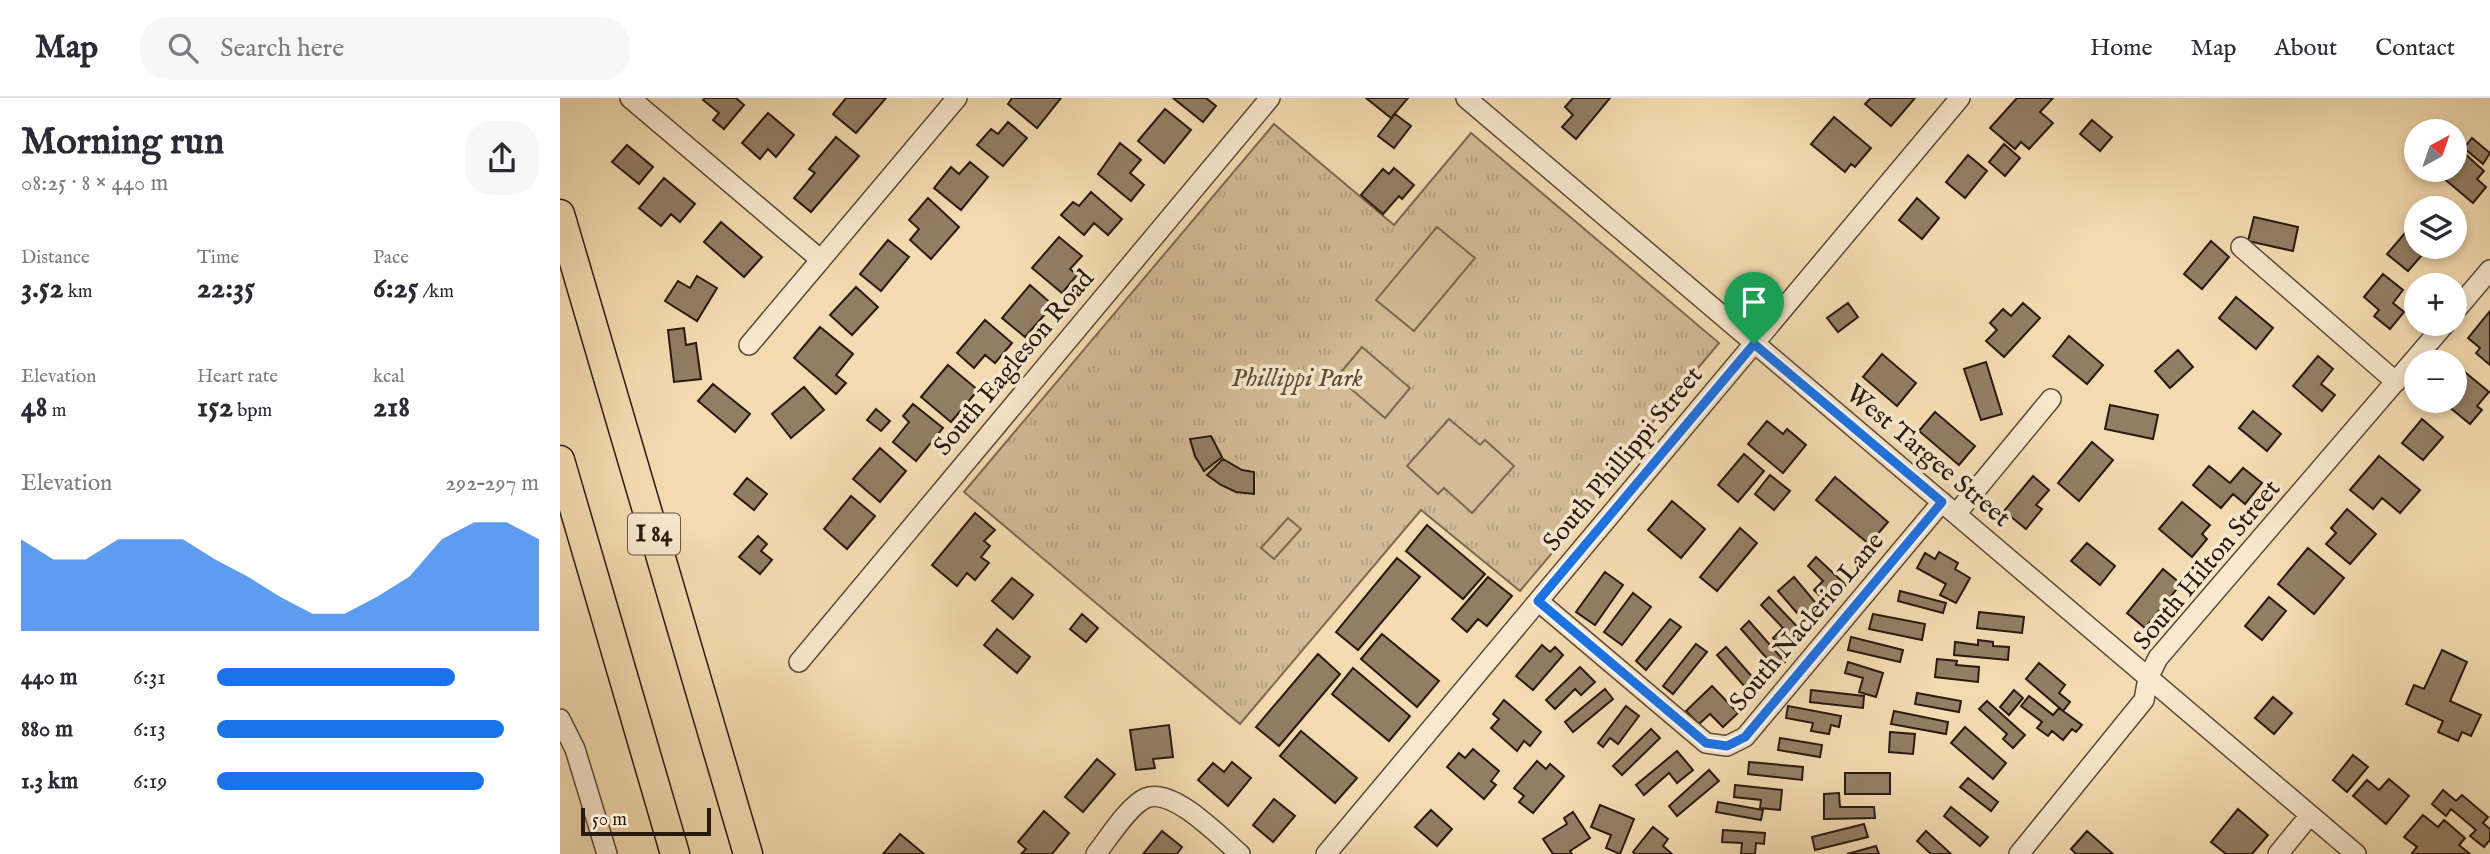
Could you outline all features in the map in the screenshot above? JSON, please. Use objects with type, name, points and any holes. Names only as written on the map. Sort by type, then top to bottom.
[{"type":"highway","name":"I 84","points":[[560,214],[748,854]]},
{"type":"highway","name":"I 84","points":[[560,460],[675,854]]},
{"type":"street","points":[[630,98],[821,260]]},
{"type":"street","points":[[749,345],[957,98]]},
{"type":"street","name":"South Eagleson Road","points":[[799,663],[1270,98]]},
{"type":"street","name":"West Targee Street","points":[[1466,98],[2356,854]]},
{"type":"street","name":"South Phillippi Street","points":[[1325,854],[1960,98]]},
{"type":"street","points":[[2241,247],[2396,382]]},
{"type":"street","points":[[2467,297],[2490,270]]},
{"type":"street","name":"South Hilton Street","points":[[2019,854],[2144,700],[2148,678],[2158,658],[2435,336]]},
{"type":"street","name":"South Naclerio Lane","points":[[1538,601],[1706,743],[1727,746],[1745,737],[1949,508],[2051,399]]},
{"type":"street","points":[[560,719],[575,749],[607,854]]},
{"type":"street","points":[[1096,854],[1134,806],[1145,798],[1157,795],[1172,799],[1183,806],[1240,854]]},
{"type":"street","points":[[2278,854],[2310,816]]},
{"type":"green space","name":"Phillippi Park","points":[[1274,124],[1394,225],[1471,133],[1719,343],[1646,430],[1644,444],[1520,591],[1421,510],[1240,724],[964,492]]},
{"type":"green space","points":[[1437,227],[1475,258],[1414,331],[1376,300]]},
{"type":"green space","points":[[1362,347],[1410,388],[1385,418],[1337,377]]},
{"type":"green space","points":[[1449,419],[1480,445],[1485,440],[1514,466],[1472,513],[1444,488],[1438,494],[1407,466]]},
{"type":"green space","points":[[1288,518],[1301,529],[1274,559],[1261,548]]},
{"type":"building","points":[[736,98],[744,105],[724,129],[713,120],[719,113],[703,100]]},
{"type":"building","points":[[846,98],[886,98],[856,133],[833,114]]},
{"type":"building","points":[[1012,98],[1061,98],[1037,128],[1008,104]]},
{"type":"building","points":[[1173,98],[1206,98],[1216,106],[1203,122]]},
{"type":"building","points":[[1366,98],[1408,98],[1391,118]]},
{"type":"building","points":[[1573,98],[1610,98],[1576,139],[1562,127],[1573,115],[1565,107]]},
{"type":"building","points":[[1871,98],[1915,98],[1891,126],[1865,104]]},
{"type":"building","points":[[2017,98],[2053,98],[2040,112],[2053,123],[2029,149],[2021,142],[2015,149],[1990,128]]},
{"type":"building","points":[[1165,109],[1191,130],[1164,163],[1138,141]]},
{"type":"building","points":[[768,113],[794,135],[776,157],[768,149],[760,159],[742,143]]},
{"type":"building","points":[[1395,114],[1411,126],[1394,148],[1378,136]]},
{"type":"building","points":[[1834,117],[1871,148],[1855,167],[1851,164],[1845,172],[1811,144]]},
{"type":"building","points":[[2092,120],[2112,137],[2100,151],[2080,134]]},
{"type":"building","points":[[1008,122],[1027,138],[1003,166],[977,145],[991,129],[998,134]]},
{"type":"building","points":[[836,137],[859,156],[811,212],[794,198],[815,173],[809,169]]},
{"type":"building","points":[[2472,138],[2490,153],[2483,164],[2468,151],[2468,143]]},
{"type":"building","points":[[1120,143],[1141,160],[1130,173],[1144,185],[1131,201],[1098,174]]},
{"type":"building","points":[[2004,144],[2020,158],[2005,176],[1989,162]]},
{"type":"building","points":[[627,145],[653,167],[639,184],[612,162]]},
{"type":"building","points":[[1968,155],[1987,171],[1965,198],[1946,182]]},
{"type":"building","points":[[2468,157],[2484,171],[2477,179],[2486,187],[2473,203],[2448,182],[2468,182]]},
{"type":"building","points":[[970,162],[988,177],[961,210],[934,188],[951,167],[959,174]]},
{"type":"building","points":[[1394,168],[1414,185],[1402,199],[1399,196],[1383,214],[1361,195],[1383,169],[1389,174]]},
{"type":"building","points":[[664,178],[695,204],[680,222],[671,214],[661,226],[639,208]]},
{"type":"building","points":[[1091,192],[1122,219],[1108,235],[1094,223],[1084,235],[1061,215],[1073,202],[1079,206]]},
{"type":"building","points":[[928,198],[959,227],[931,259],[910,240],[919,229],[909,220]]},
{"type":"building","points":[[1917,198],[1939,218],[1922,239],[1899,220]]},
{"type":"building","points":[[2254,217],[2298,227],[2293,251],[2248,241]]},
{"type":"building","points":[[721,222],[762,257],[744,277],[704,242]]},
{"type":"building","points":[[2404,234],[2404,259],[2418,259],[2408,271],[2387,254]]},
{"type":"building","points":[[1059,237],[1082,256],[1070,269],[1077,275],[1062,293],[1032,268]]},
{"type":"building","points":[[888,240],[909,257],[881,291],[860,274]]},
{"type":"building","points":[[2211,241],[2229,257],[2202,289],[2184,274]]},
{"type":"building","points":[[2383,274],[2403,290],[2393,303],[2404,312],[2390,329],[2374,316],[2379,310],[2364,297]]},
{"type":"building","points":[[697,276],[717,288],[697,321],[665,301],[678,281],[690,288]]},
{"type":"building","points":[[1030,285],[1053,305],[1025,337],[1002,318]]},
{"type":"building","points":[[856,287],[878,307],[852,335],[830,315]]},
{"type":"building","points":[[2236,297],[2273,328],[2256,349],[2219,318]]},
{"type":"building","points":[[1848,303],[1858,317],[1838,332],[1827,318]]},
{"type":"building","points":[[2023,303],[2040,318],[2004,357],[1986,341],[1997,330],[1990,323],[2003,309],[2011,316]]},
{"type":"building","points":[[2490,311],[2490,365],[2476,353],[2480,348],[2468,338]]},
{"type":"building","points":[[985,320],[1012,343],[995,363],[985,355],[974,368],[957,353]]},
{"type":"building","points":[[820,327],[853,354],[836,375],[846,383],[836,394],[794,358]]},
{"type":"building","points":[[684,328],[686,345],[696,343],[701,379],[674,382],[668,330]]},
{"type":"building","points":[[2069,336],[2103,365],[2087,384],[2053,356]]},
{"type":"building","points":[[2178,350],[2193,367],[2170,388],[2155,371]]},
{"type":"building","points":[[1882,354],[1916,383],[1897,406],[1863,377]]},
{"type":"building","points":[[2318,356],[2333,369],[2321,384],[2335,395],[2322,411],[2293,386]]},
{"type":"building","points":[[1986,362],[2002,414],[1981,420],[1964,369]]},
{"type":"building","points":[[948,365],[978,390],[951,422],[921,397]]},
{"type":"building","points":[[2467,374],[2489,392],[2477,406],[2482,410],[2470,424],[2457,413],[2467,413]]},
{"type":"building","points":[[713,384],[750,414],[735,432],[698,401]]},
{"type":"building","points":[[804,387],[824,410],[791,438],[772,414]]},
{"type":"building","points":[[913,404],[943,428],[916,461],[893,442],[909,422],[903,416]]},
{"type":"building","points":[[2110,405],[2158,415],[2153,439],[2105,429]]},
{"type":"building","points":[[876,409],[890,421],[881,431],[867,420]]},
{"type":"building","points":[[2253,411],[2281,434],[2267,451],[2239,428]]},
{"type":"building","points":[[1935,412],[1975,446],[1959,465],[1919,431]]},
{"type":"building","points":[[2422,419],[2443,437],[2423,460],[2402,443]]},
{"type":"building","points":[[1767,421],[1783,434],[1787,429],[1806,445],[1783,473],[1748,444]]},
{"type":"building","points":[[1211,436],[1222,457],[1204,471],[1195,456],[1190,439]]},
{"type":"building","points":[[2092,442],[2113,460],[2079,501],[2058,483]]},
{"type":"building","points":[[880,448],[906,471],[880,502],[853,479]]},
{"type":"building","points":[[1744,454],[1764,471],[1738,502],[1718,485]]},
{"type":"building","points":[[2379,456],[2420,490],[2400,513],[2382,498],[2373,509],[2350,490]]},
{"type":"building","points":[[1223,459],[1242,470],[1254,472],[1254,494],[1236,492],[1207,475]]},
{"type":"building","points":[[2209,466],[2230,483],[2243,468],[2262,483],[2245,504],[2233,494],[2221,508],[2193,485]]},
{"type":"building","points":[[1770,475],[1790,491],[1774,510],[1755,494]]},
{"type":"building","points":[[2033,476],[2049,490],[2036,505],[2042,509],[2026,529],[2004,511]]},
{"type":"building","points":[[1835,477],[1888,522],[1869,544],[1816,500]]},
{"type":"building","points":[[747,478],[767,494],[754,510],[734,494]]},
{"type":"building","points":[[851,496],[875,516],[847,549],[824,529]]},
{"type":"building","points":[[1672,501],[1705,529],[1681,558],[1648,530]]},
{"type":"building","points":[[2182,502],[2210,525],[2202,534],[2207,539],[2192,557],[2159,529]]},
{"type":"building","points":[[2347,509],[2376,534],[2350,564],[2326,544],[2336,533],[2331,528]]},
{"type":"building","points":[[975,513],[995,530],[984,541],[990,546],[981,557],[989,563],[975,580],[967,573],[957,586],[932,565]]},
{"type":"building","points":[[1427,525],[1485,574],[1463,599],[1406,551]]},
{"type":"building","points":[[1740,528],[1757,543],[1717,591],[1700,577]]},
{"type":"building","points":[[758,536],[767,544],[761,551],[772,560],[760,574],[739,557]]},
{"type":"building","points":[[2087,543],[2115,566],[2100,585],[2071,561]]},
{"type":"building","points":[[2308,548],[2344,578],[2314,614],[2278,584]]},
{"type":"building","points":[[1939,552],[1958,563],[1955,569],[1970,578],[1956,603],[1940,595],[1946,584],[1917,568],[1925,553],[1935,559]]},
{"type":"building","points":[[1816,557],[1846,585],[1828,604],[1814,590],[1823,581],[1808,566]]},
{"type":"building","points":[[1397,558],[1420,577],[1358,650],[1336,632]]},
{"type":"building","points":[[2163,569],[2181,584],[2145,628],[2127,613]]},
{"type":"building","points":[[1605,572],[1623,585],[1595,625],[1576,612]]},
{"type":"building","points":[[1488,577],[1512,596],[1487,626],[1478,619],[1467,632],[1452,619]]},
{"type":"building","points":[[1794,577],[1820,608],[1804,621],[1778,591]]},
{"type":"building","points":[[1012,578],[1033,595],[1013,619],[992,601]]},
{"type":"building","points":[[1900,591],[1946,603],[1943,613],[1898,601]]},
{"type":"building","points":[[1633,593],[1651,607],[1622,645],[1604,632]]},
{"type":"building","points":[[1769,597],[1806,636],[1787,653],[1773,638],[1783,628],[1761,605]]},
{"type":"building","points":[[2269,597],[2286,611],[2262,640],[2245,626]]},
{"type":"building","points":[[1979,612],[2024,617],[2022,633],[1977,628]]},
{"type":"building","points":[[1082,614],[1098,628],[1086,642],[1070,629]]},
{"type":"building","points":[[1873,614],[1925,624],[1922,640],[1869,629]]},
{"type":"building","points":[[1670,619],[1681,627],[1646,670],[1636,661]]},
{"type":"building","points":[[1749,621],[1785,662],[1776,669],[1741,629]]},
{"type":"building","points":[[997,629],[1030,657],[1017,673],[984,645]]},
{"type":"building","points":[[1382,634],[1439,681],[1417,707],[1361,659]]},
{"type":"building","points":[[1851,637],[1903,650],[1900,662],[1848,650]]},
{"type":"building","points":[[1978,640],[1993,642],[1993,646],[2009,647],[2008,660],[1954,655],[1955,642],[1978,645]]},
{"type":"building","points":[[1696,644],[1707,652],[1673,694],[1663,686]]},
{"type":"building","points":[[1542,645],[1550,652],[1555,647],[1563,655],[1533,690],[1516,676]]},
{"type":"building","points":[[1726,647],[1762,688],[1753,696],[1717,655]]},
{"type":"building","points":[[2442,650],[2467,662],[2450,701],[2481,715],[2471,736],[2462,732],[2458,741],[2438,732],[2443,721],[2406,704],[2414,685],[2424,689]]},
{"type":"building","points":[[1318,654],[1340,674],[1279,746],[1256,727]]},
{"type":"building","points":[[1937,659],[1957,661],[1956,665],[1979,667],[1978,682],[1935,677]]},
{"type":"building","points":[[1848,662],[1883,673],[1876,697],[1859,692],[1863,678],[1845,673]]},
{"type":"building","points":[[2039,663],[2065,685],[2059,693],[2070,702],[2063,711],[2026,679]]},
{"type":"building","points":[[1580,667],[1595,682],[1581,695],[1575,689],[1555,709],[1546,700]]},
{"type":"building","points":[[1353,668],[1410,716],[1389,741],[1332,694]]},
{"type":"building","points":[[1712,686],[1738,713],[1723,727],[1710,714],[1699,724],[1686,711]]},
{"type":"building","points":[[1605,689],[1613,699],[1573,732],[1565,722]]},
{"type":"building","points":[[1811,690],[1864,696],[1863,708],[1810,702]]},
{"type":"building","points":[[2014,690],[2023,698],[2009,715],[2000,707]]},
{"type":"building","points":[[1917,693],[1961,701],[1959,712],[1915,704]]},
{"type":"building","points":[[2029,696],[2053,715],[2059,708],[2082,725],[2076,732],[2072,729],[2063,740],[2052,731],[2048,736],[2037,728],[2042,722],[2021,706]]},
{"type":"building","points":[[2273,697],[2292,713],[2274,734],[2255,718]]},
{"type":"building","points":[[1504,700],[1541,732],[1530,746],[1524,741],[1517,751],[1491,728],[1499,719],[1493,714]]},
{"type":"building","points":[[1987,701],[2025,735],[2013,748],[2003,739],[2007,734],[1979,709]]},
{"type":"building","points":[[1626,706],[1639,716],[1618,744],[1610,738],[1603,747],[1598,743]]},
{"type":"building","points":[[1788,706],[1841,716],[1839,727],[1831,725],[1829,734],[1811,731],[1813,723],[1786,718]]},
{"type":"building","points":[[1894,711],[1948,722],[1946,734],[1891,724]]},
{"type":"building","points":[[1169,725],[1173,757],[1153,759],[1155,768],[1136,770],[1130,730]]},
{"type":"building","points":[[1965,727],[2006,763],[1993,779],[1951,743]]},
{"type":"building","points":[[1651,729],[1660,738],[1622,775],[1613,766]]},
{"type":"building","points":[[1301,731],[1357,778],[1335,803],[1280,756]]},
{"type":"building","points":[[1890,732],[1915,734],[1913,754],[1889,752]]},
{"type":"building","points":[[1780,738],[1822,745],[1820,757],[1778,750]]},
{"type":"building","points":[[1473,749],[1499,771],[1491,781],[1496,785],[1484,799],[1447,767],[1459,753],[1465,758]]},
{"type":"building","points":[[1677,751],[1693,770],[1677,783],[1669,773],[1644,795],[1636,785]]},
{"type":"building","points":[[2353,755],[2368,767],[2347,792],[2333,780]]},
{"type":"building","points":[[1097,759],[1115,774],[1083,812],[1065,797]]},
{"type":"building","points":[[1537,761],[1546,769],[1550,764],[1564,776],[1533,813],[1519,802],[1524,796],[1514,788]]},
{"type":"building","points":[[1232,762],[1251,778],[1228,806],[1198,780],[1213,763],[1224,772]]},
{"type":"building","points":[[1749,762],[1803,767],[1802,780],[1748,774]]},
{"type":"building","points":[[1709,770],[1719,781],[1677,816],[1669,806]]},
{"type":"building","points":[[1845,773],[1890,773],[1890,794],[1845,794]]},
{"type":"building","points":[[1968,778],[1998,802],[1991,811],[1960,787]]},
{"type":"building","points":[[2389,779],[2409,796],[2386,824],[2353,796],[2367,780],[2379,790]]},
{"type":"building","points":[[1735,785],[1782,790],[1780,810],[1760,808],[1761,800],[1734,797]]},
{"type":"building","points":[[2443,790],[2456,801],[2462,795],[2488,817],[2483,823],[2490,829],[2490,840],[2484,847],[2470,836],[2476,830],[2451,809],[2446,816],[2432,804]]},
{"type":"building","points":[[1839,793],[1840,807],[1874,807],[1875,818],[1824,819],[1824,794]]},
{"type":"building","points":[[1274,799],[1295,816],[1273,842],[1253,825]]},
{"type":"building","points":[[1718,802],[1763,810],[1761,820],[1716,812]]},
{"type":"building","points":[[1600,805],[1634,819],[1620,854],[1606,848],[1611,835],[1591,827]]},
{"type":"building","points":[[1951,807],[1988,837],[1980,846],[1944,816]]},
{"type":"building","points":[[2238,809],[2268,835],[2252,854],[2226,854],[2211,842]]},
{"type":"building","points":[[1431,810],[1452,829],[1437,846],[1415,827]]},
{"type":"building","points":[[1044,811],[1069,833],[1052,854],[1021,854],[1026,849],[1018,842]]},
{"type":"building","points":[[1573,812],[1590,838],[1570,851],[1572,854],[1553,854],[1543,839],[1567,824],[1564,818]]},
{"type":"building","points":[[2423,815],[2438,827],[2444,820],[2465,838],[2459,845],[2470,854],[2412,853],[2417,847],[2404,837]]},
{"type":"building","points":[[1864,824],[1868,837],[1815,850],[1812,837]]},
{"type":"building","points":[[1653,827],[1668,839],[1663,846],[1672,854],[1633,852]]},
{"type":"building","points":[[1723,830],[1765,833],[1764,844],[1756,843],[1755,854],[1741,854],[1742,843],[1722,842]]},
{"type":"building","points":[[1162,831],[1182,847],[1177,854],[1143,854]]},
{"type":"building","points":[[1926,831],[1951,854],[1931,854],[1917,841]]},
{"type":"building","points":[[2087,831],[2113,854],[2076,854],[2071,849]]},
{"type":"building","points":[[900,834],[924,854],[883,854]]},
{"type":"building","points":[[1876,846],[1879,854],[1847,854]]},
{"type":"route","points":[[1754,344],[1942,502],[1745,737],[1727,746],[1706,743],[1538,601],[1754,344]]}]
